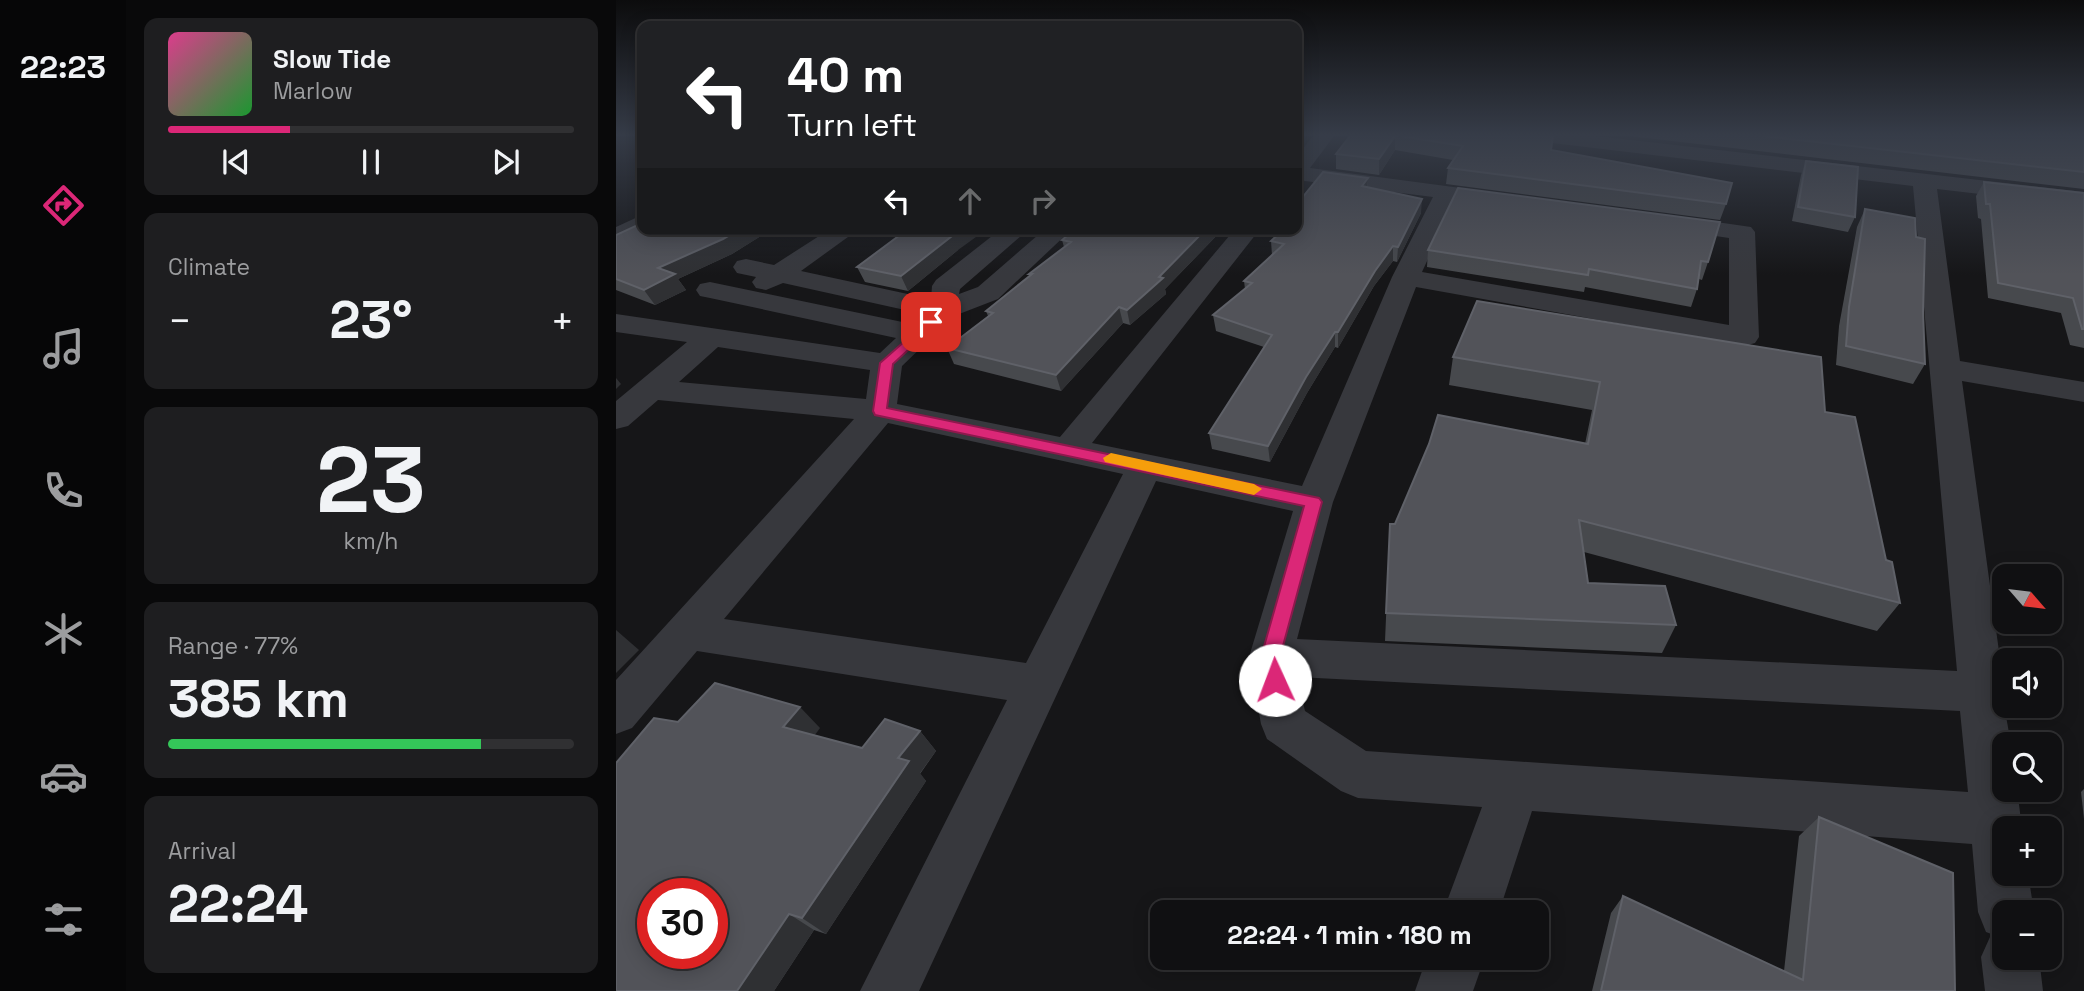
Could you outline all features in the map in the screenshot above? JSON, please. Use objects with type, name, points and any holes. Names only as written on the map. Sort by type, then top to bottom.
[{"type":"street","points":[[1374,182],[1487,197]]},
{"type":"street","points":[[1924,182],[1997,816]]},
{"type":"street","points":[[1943,182],[2084,199]]},
{"type":"street","points":[[1447,192],[1406,277],[1314,502],[1270,657],[1284,724],[1358,774],[1992,820]]},
{"type":"street","points":[[1406,277],[1744,338],[1742,232],[1648,219]]},
{"type":"street","points":[[616,237],[637,225]]},
{"type":"street","points":[[675,331],[710,290],[798,235]]},
{"type":"street","points":[[675,331],[743,297],[838,235]]},
{"type":"street","points":[[944,310],[946,286],[1010,235]]},
{"type":"street","points":[[616,713],[880,411],[887,363],[944,310],[988,293],[1053,235]]},
{"type":"street","points":[[1069,449],[1243,235]]},
{"type":"street","points":[[746,267],[944,310]]},
{"type":"street","points":[[710,290],[918,334]]},
{"type":"street","points":[[616,323],[887,363]]},
{"type":"street","points":[[616,418],[712,337]]},
{"type":"street","points":[[1945,368],[2084,392]]},
{"type":"street","points":[[651,389],[880,411],[1314,502]]},
{"type":"street","points":[[889,991],[1145,466]]},
{"type":"street","points":[[686,631],[1038,685]]},
{"type":"street","points":[[1270,657],[1983,692]]},
{"type":"street","points":[[1475,900],[1515,786]]},
{"type":"street","points":[[1444,991],[1451,970]]},
{"type":"street","points":[[2012,970],[2014,991]]},
{"type":"building","points":[[1315,182],[1365,182],[1362,186],[1422,199],[1398,247],[1393,246],[1338,332],[1335,332],[1306,377],[1268,446],[1209,433],[1272,335],[1213,315],[1252,283],[1244,281],[1284,244],[1271,241],[1278,235],[1302,235],[1302,198]]},
{"type":"building","points":[[1558,182],[1732,183],[1726,204]]},
{"type":"building","points":[[1802,182],[1857,182],[1855,217],[1798,207]]},
{"type":"building","points":[[1984,182],[2084,193],[2084,329],[2073,298],[1998,283],[1990,204],[1986,204]]},
{"type":"building","points":[[1458,188],[1720,222],[1708,262],[1701,261],[1697,289],[1589,269],[1588,275],[1428,250]]},
{"type":"building","points":[[1865,209],[1915,218],[1916,237],[1925,239],[1925,364],[1846,346],[1849,307]]},
{"type":"building","points":[[637,225],[637,235],[730,235],[658,268],[675,274],[644,290],[616,279],[616,235]]},
{"type":"building","points":[[900,235],[953,235],[901,276],[857,267]]},
{"type":"building","points":[[1068,235],[1200,235],[1159,277],[1163,278],[1127,310],[1119,307],[1056,375],[947,348],[993,313],[986,311],[1071,242],[1062,240]]},
{"type":"building","points":[[1477,301],[1821,357],[1825,412],[1855,417],[1886,560],[1892,562],[1900,603],[1579,520],[1588,583],[1665,586],[1676,625],[1386,613],[1390,524],[1395,524],[1429,444],[1438,415],[1588,444],[1600,382],[1453,357]]},
{"type":"building","points":[[715,683],[800,707],[783,727],[862,748],[885,719],[920,731],[898,758],[909,761],[802,918],[789,914],[737,991],[616,991],[616,763],[654,718],[678,722]]},
{"type":"building","points":[[1819,817],[1953,873],[1955,991],[1601,991],[1623,896],[1803,980]]},
{"type":"slow traffic","points":[[1111,458],[1254,489]]},
{"type":"route","points":[[931,322],[887,363],[880,411],[1314,502],[1270,657],[1275,680]]}]
